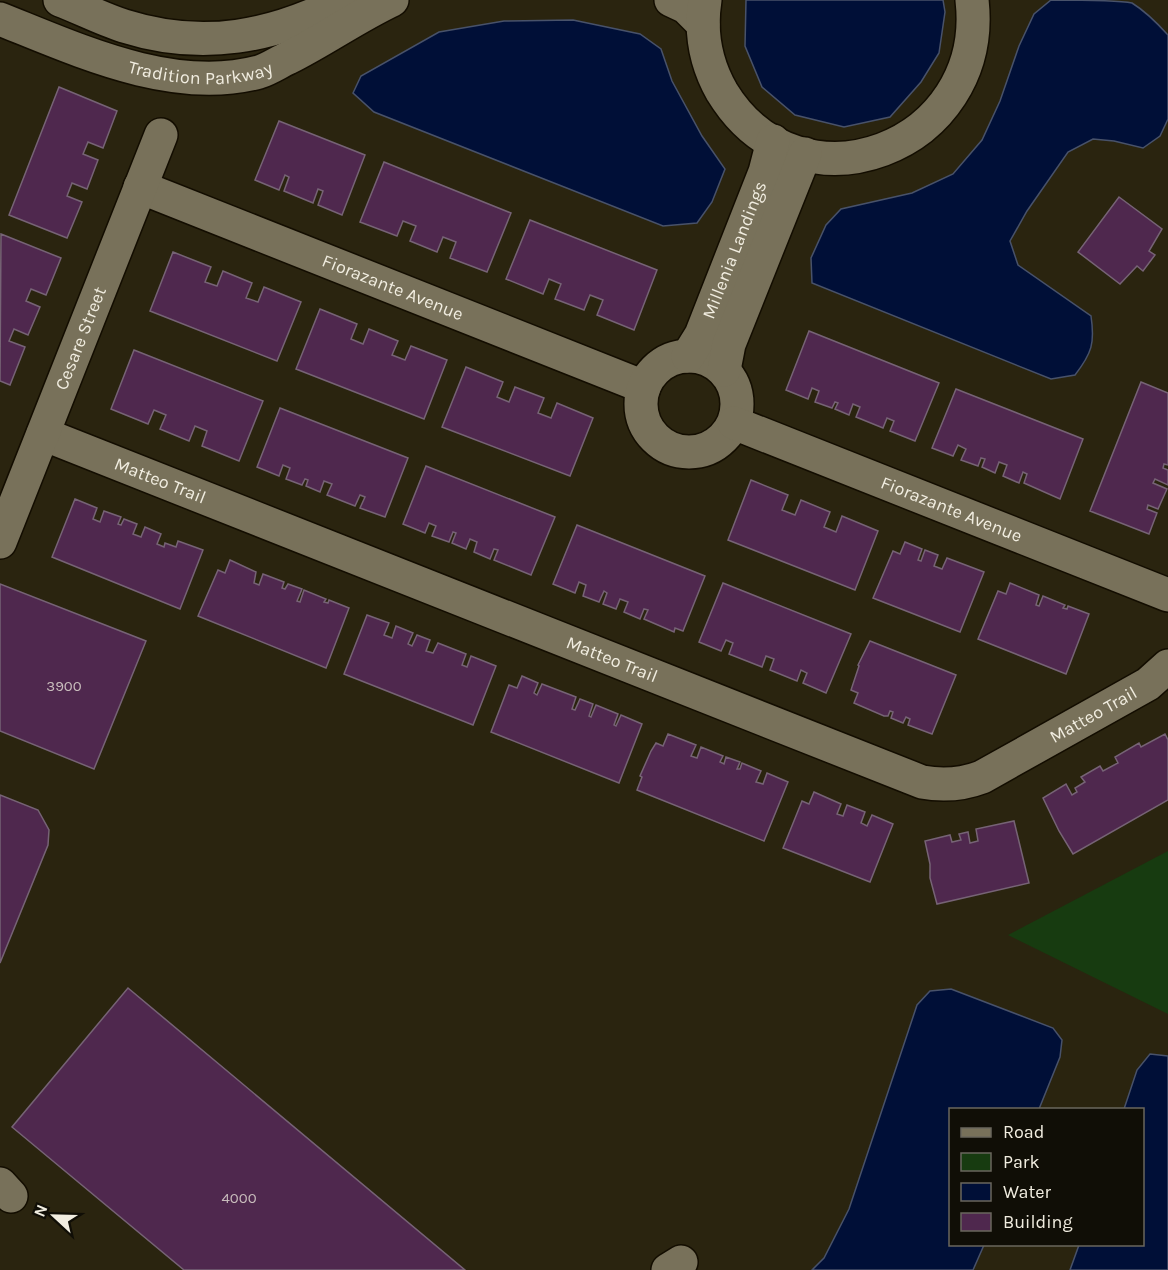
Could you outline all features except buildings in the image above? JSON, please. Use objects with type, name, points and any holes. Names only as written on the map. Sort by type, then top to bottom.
[{"type":"street","name":"Tradition Parkway","points":[[60,0],[124,26],[177,38],[221,39],[276,29],[345,0]]},
{"type":"street","name":"Tradition Parkway","points":[[0,19],[91,56],[153,72],[208,79],[260,72],[311,47],[392,0]]},
{"type":"street","points":[[671,0],[704,12],[707,56],[718,85],[736,112],[747,123],[773,141],[805,154],[838,158],[871,154],[902,141],[929,122],[951,97],[966,67],[973,34],[972,0]]},
{"type":"street","name":"Cesare Street","points":[[0,542],[161,135]]},
{"type":"street","name":"Millenia Landings","points":[[724,370],[738,280],[773,141]]},
{"type":"street","name":"Millenia Landings","points":[[688,356],[738,280],[805,154]]},
{"type":"street","name":"Fiorazante Avenue","points":[[140,187],[644,387]]},
{"type":"street","points":[[688,356],[707,359],[724,370],[733,381],[738,409],[735,423],[728,435],[705,450],[692,453],[678,452],[665,447],[654,438],[646,427],[641,400],[644,387],[661,365],[674,358],[688,356]]},
{"type":"street","name":"Fiorazante Avenue","points":[[735,423],[1168,595]]},
{"type":"street","name":"Matteo Trail","points":[[43,434],[922,782],[947,785],[982,777],[1148,684],[1168,666]]},
{"type":"green space","points":[[1168,851],[1168,1014],[1008,935]]},
{"type":"water","points":[[746,0],[943,0],[945,12],[939,53],[921,82],[890,117],[844,127],[795,115],[762,87],[745,46]]},
{"type":"water","points":[[1051,0],[1132,3],[1160,26],[1168,35],[1168,119],[1160,136],[1143,148],[1093,139],[1068,152],[1027,211],[1010,241],[1018,265],[1091,316],[1093,334],[1089,354],[1075,375],[1051,379],[812,283],[811,258],[826,225],[841,209],[912,193],[953,174],[982,140],[1034,14]]},
{"type":"water","points":[[573,20],[640,34],[661,49],[672,81],[702,136],[725,169],[712,202],[697,223],[663,226],[374,112],[353,93],[361,76],[439,32],[504,21]]},
{"type":"water","points":[[951,989],[1053,1028],[1062,1040],[1060,1057],[1039,1108],[949,1108],[949,1246],[984,1246],[973,1270],[812,1270],[824,1258],[849,1209],[917,1005],[930,991]]},
{"type":"water","points":[[1150,1054],[1168,1056],[1168,1270],[1070,1270],[1079,1246],[1144,1246],[1144,1108],[1124,1108],[1137,1070]]}]
